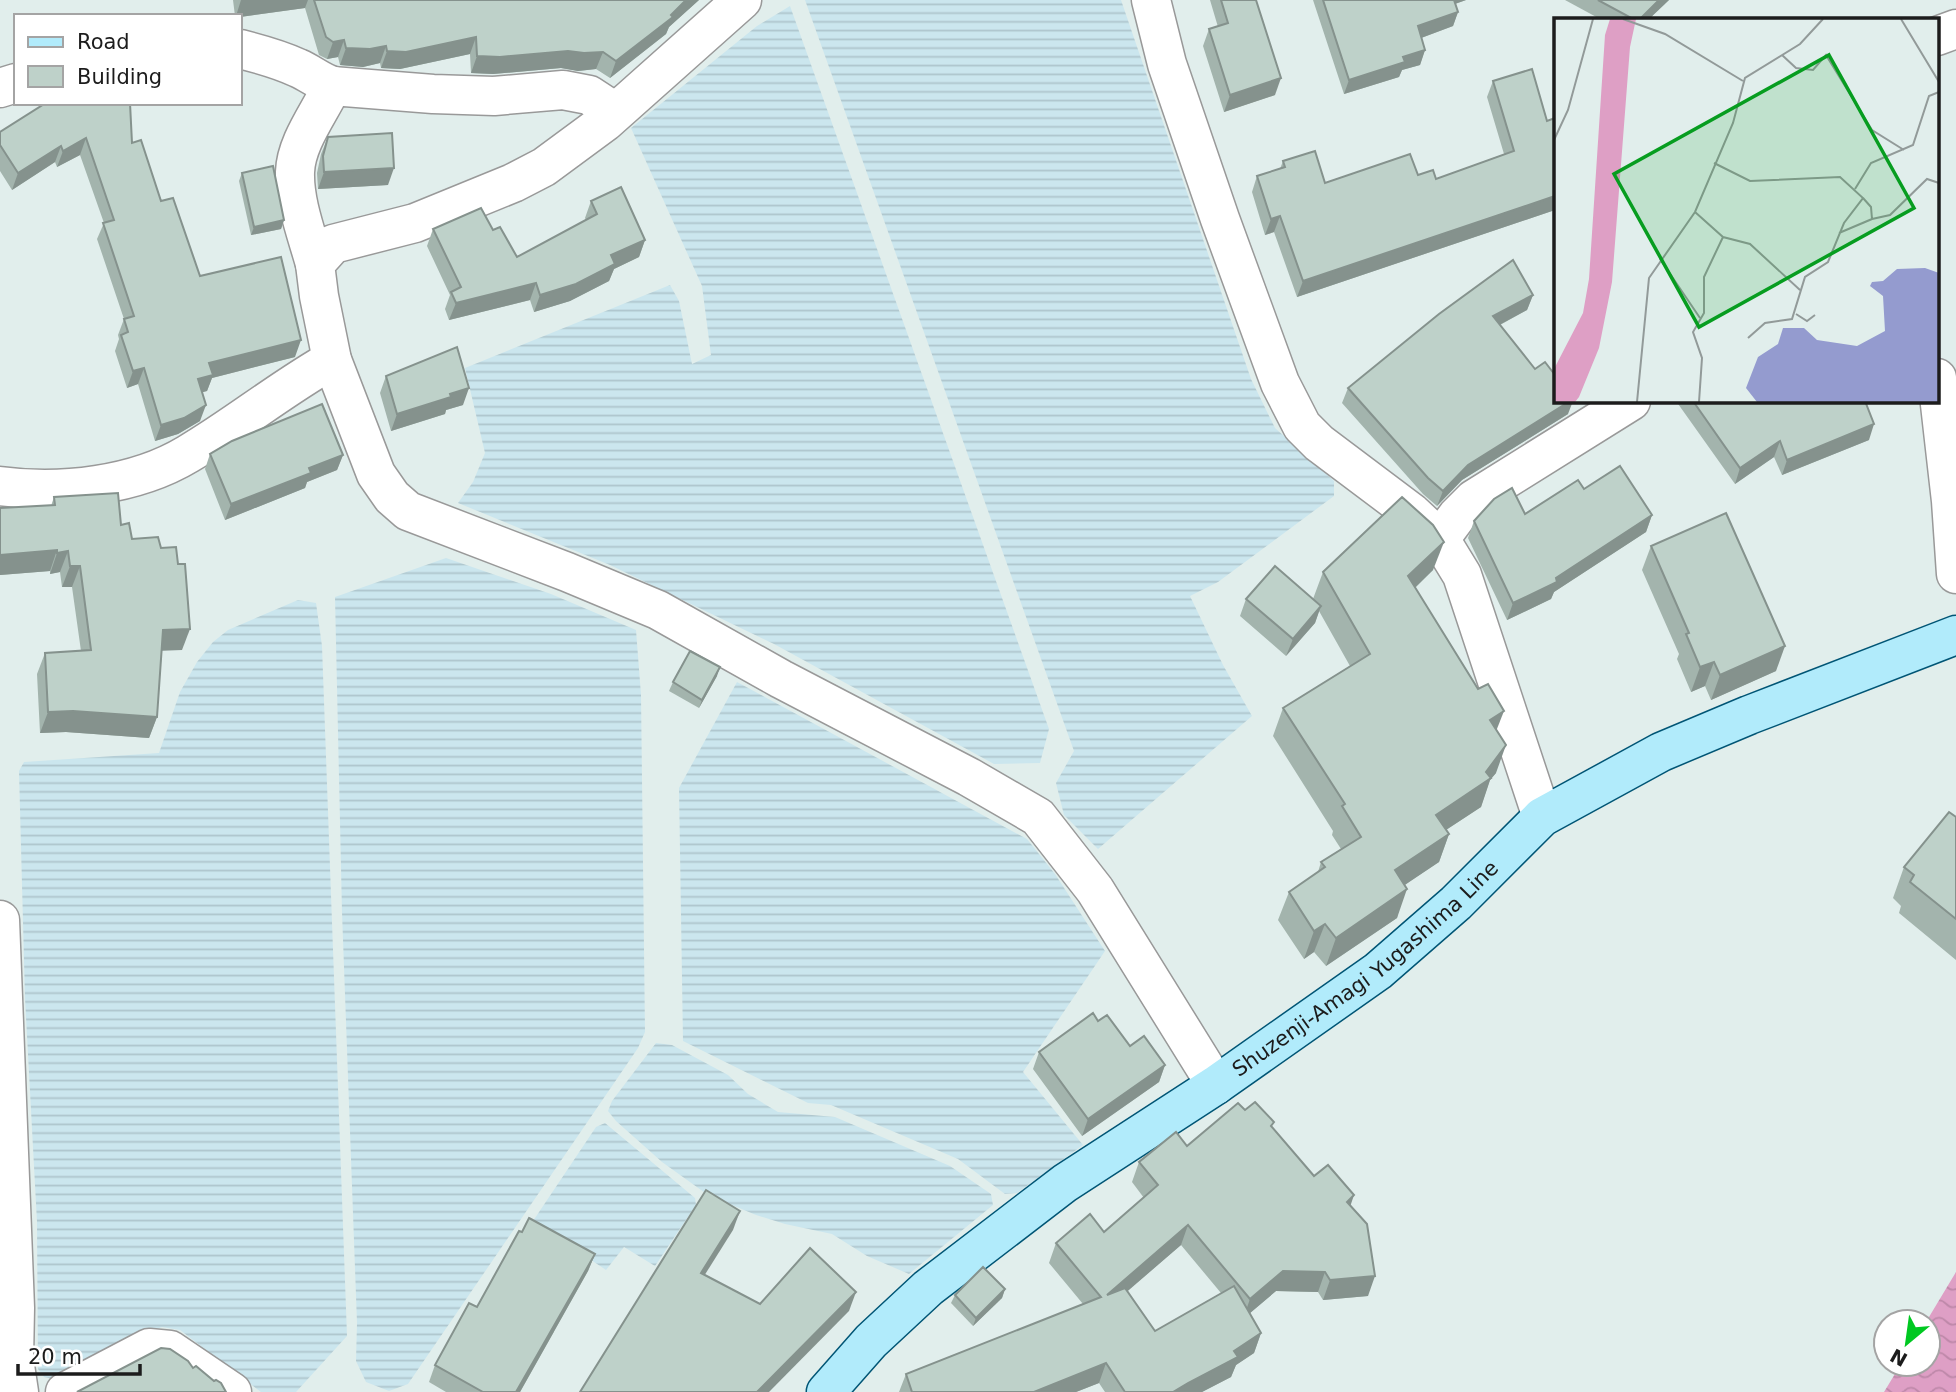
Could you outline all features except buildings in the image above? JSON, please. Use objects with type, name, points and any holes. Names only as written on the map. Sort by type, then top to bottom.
[{"type":"main road","name":"Shuzenji-Amagi Yugashima Line","points":[[826,1392],[871,1340],[928,1288],[1065,1183],[1216,1085],[1378,971],[1456,904],[1542,817],[1661,752],[1956,635]]},
{"type":"street","points":[[315,264],[333,244],[415,223],[513,183],[544,167],[615,113],[742,0]]},
{"type":"street","points":[[1151,0],[1167,64],[1280,383],[1302,426],[1334,456],[1412,513],[1440,538],[1462,575],[1542,817]]},
{"type":"street","points":[[1938,36],[1956,29]]},
{"type":"street","points":[[242,49],[266,55],[301,69],[319,81],[333,86],[482,96],[563,90],[589,95],[615,113]]},
{"type":"street","points":[[333,86],[303,143],[295,171],[299,205],[315,264],[332,360],[376,474],[392,496],[408,511],[658,610],[781,679],[969,777],[1038,817],[1095,890],[1216,1085]]},
{"type":"street","points":[[0,486],[34,491],[125,481],[186,456],[295,381],[332,360]]},
{"type":"street","points":[[1938,387],[1956,574]]},
{"type":"street","points":[[1440,538],[1474,499],[1629,402]]},
{"type":"street","points":[[0,920],[15,1308],[14,1359],[19,1392]]},
{"type":"street","points":[[65,1392],[149,1348],[159,1347],[170,1350],[232,1392]]},
{"type":"shaded area","points":[[805,0],[1121,0],[1251,379],[1275,428],[1334,481],[1334,496],[1218,582],[1190,596],[1223,665],[1252,716],[1098,849],[1064,815],[1056,783],[1074,751]]},
{"type":"shaded area","points":[[790,6],[1049,729],[1040,763],[994,764],[774,644],[610,565],[458,503],[473,482],[485,453],[465,368],[670,285],[679,301],[692,364],[711,355],[702,286],[631,128],[757,26]]},
{"type":"shaded area","points":[[446,558],[551,594],[636,630],[641,695],[645,1032],[638,1048],[408,1384],[389,1391],[366,1382],[356,1361],[335,597]]},
{"type":"shaded area","points":[[298,600],[316,603],[322,646],[347,1336],[296,1392],[261,1392],[180,1330],[162,1327],[111,1346],[54,1379],[44,1377],[38,1369],[37,1222],[25,998],[19,771],[24,762],[159,753],[180,692],[197,662],[213,642],[228,630]]},
{"type":"shaded area","points":[[737,682],[1027,839],[1055,874],[1105,951],[1023,1072],[1083,1145],[1017,1193],[1005,1194],[958,1159],[831,1105],[808,1103],[683,1041],[679,788]]},
{"type":"shaded area","points":[[656,1043],[672,1045],[728,1075],[748,1094],[778,1112],[835,1117],[950,1166],[991,1194],[993,1205],[909,1274],[867,1256],[832,1234],[756,1215],[708,1195],[662,1162],[608,1111],[612,1101]]},
{"type":"shaded area","points":[[605,1123],[695,1198],[696,1205],[655,1266],[624,1247],[606,1270],[533,1221],[596,1127]]},
{"type":"water","points":[[1956,1272],[1956,1392],[1884,1392],[1892,1378],[1942,1378],[1942,1308],[1934,1308]]}]
